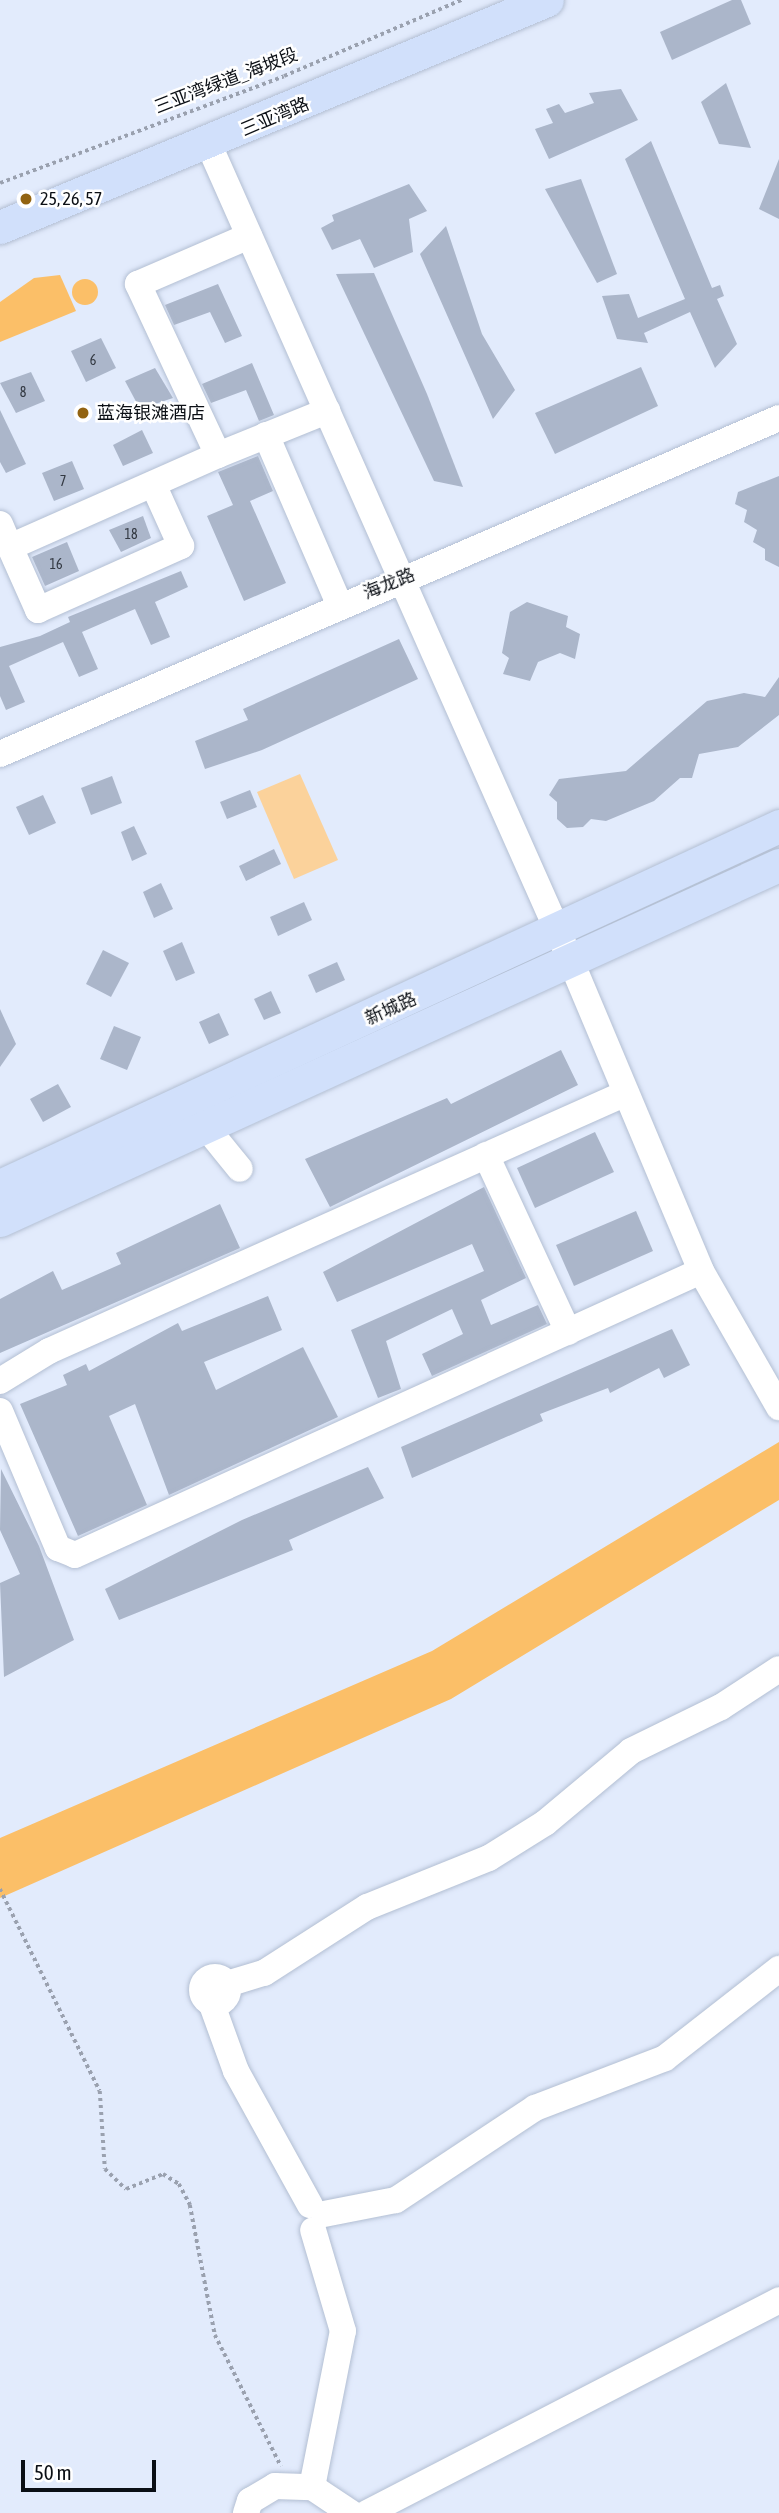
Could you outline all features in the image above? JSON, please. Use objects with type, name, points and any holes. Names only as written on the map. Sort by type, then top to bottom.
[{"type":"main road","name":"三亚湾路","points":[[0,227],[209,145],[547,0]]},
{"type":"main road","name":"新城路","points":[[0,1220],[205,1126],[564,946],[779,827]]},
{"type":"main road","name":"新城路","points":[[0,1186],[564,946],[779,865]]},
{"type":"street","points":[[209,145],[564,946],[701,1272],[779,1407]]},
{"type":"street","points":[[218,455],[138,284],[250,236]]},
{"type":"street","points":[[152,484],[181,546],[38,610],[5,536],[152,484],[327,411]]},
{"type":"street","name":"海龙路","points":[[0,754],[339,604],[779,418]]},
{"type":"street","points":[[266,435],[339,604]]},
{"type":"street","points":[[0,1381],[49,1351],[626,1093]]},
{"type":"street","points":[[205,1126],[240,1169]]},
{"type":"street","points":[[486,1156],[568,1332]]},
{"type":"street","points":[[0,1411],[58,1548],[75,1555],[701,1272]]},
{"type":"street","points":[[302,2487],[342,2331],[316,2216],[236,2071],[219,1993],[264,1973],[367,1907],[489,1858],[545,1823],[631,1751],[721,1707],[779,1669]]},
{"type":"street","points":[[316,2216],[396,2200],[535,2108],[665,2058],[779,1969]]},
{"type":"street","points":[[367,2513],[779,2300]]},
{"type":"street","points":[[246,2513],[250,2501],[275,2486],[302,2487],[351,2513]]},
{"type":"path","name":"三亚湾绿道_海坡段","points":[[0,183],[284,76],[461,0]]},
{"type":"path","points":[[0,1889],[100,2091],[105,2169],[126,2189],[163,2174],[179,2184],[190,2204],[215,2335],[302,2487]]},
{"type":"shaded area","points":[[60,275],[76,311],[0,342],[0,302],[34,278]]},
{"type":"shaded area","points":[[85,279],[94,283],[98,292],[94,301],[85,305],[76,301],[72,292],[76,283]]},
{"type":"shaded area","points":[[300,774],[338,860],[294,879],[257,792]]},
{"type":"shaded area","points":[[779,1442],[779,1500],[451,1699],[0,1898],[0,1838],[432,1651]]},
{"type":"building","points":[[732,0],[741,0],[751,24],[672,60],[660,32]]},
{"type":"building","points":[[726,83],[751,148],[719,144],[701,102]]},
{"type":"building","points":[[621,89],[638,120],[549,159],[535,129],[553,123],[546,109],[559,104],[565,113],[594,103],[589,93]]},
{"type":"building","points":[[651,141],[712,288],[720,285],[724,296],[717,299],[737,344],[715,368],[690,312],[644,333],[648,343],[617,339],[602,296],[629,294],[638,318],[685,299],[625,159]]},
{"type":"building","points":[[779,159],[779,219],[759,209]]},
{"type":"building","points":[[581,179],[617,274],[597,283],[545,189]]},
{"type":"building","points":[[409,184],[427,211],[409,219],[413,252],[374,268],[360,239],[332,250],[321,228],[334,221],[332,215]]},
{"type":"building","points":[[446,226],[482,334],[515,390],[493,419],[420,254]]},
{"type":"building","points":[[374,273],[427,394],[463,487],[434,481],[336,274]]},
{"type":"building","points":[[218,284],[242,336],[225,343],[210,312],[174,325],[165,305]]},
{"type":"building","points":[[101,338],[116,368],[86,382],[71,351]]},
{"type":"building","points":[[252,363],[274,415],[259,421],[246,390],[211,403],[202,384]]},
{"type":"building","points":[[641,367],[658,406],[555,454],[535,413]]},
{"type":"building","points":[[155,368],[173,398],[140,409],[125,381]]},
{"type":"building","points":[[31,372],[45,401],[16,413],[0,383]]},
{"type":"building","points":[[0,410],[26,464],[6,473],[0,462]]},
{"type":"building","points":[[142,430],[153,453],[123,466],[113,445]]},
{"type":"building","points":[[258,456],[273,491],[250,501],[286,583],[244,601],[207,516],[233,505],[218,472]]},
{"type":"building","points":[[72,461],[84,489],[54,501],[42,473]]},
{"type":"building","points":[[779,476],[779,567],[765,560],[765,549],[753,542],[757,530],[744,522],[747,510],[735,504],[738,492]]},
{"type":"building","points":[[143,516],[151,538],[121,552],[109,530]]},
{"type":"building","points":[[67,542],[79,571],[45,586],[32,557]]},
{"type":"building","points":[[181,571],[188,587],[155,602],[170,637],[151,645],[135,609],[82,632],[98,669],[79,677],[63,642],[9,666],[25,702],[6,710],[0,696],[0,647],[40,636],[70,622],[68,617]]},
{"type":"building","points":[[527,602],[568,616],[566,627],[580,634],[575,659],[560,653],[538,662],[530,681],[503,674],[509,658],[502,653],[510,612]]},
{"type":"building","points":[[399,639],[418,679],[262,750],[205,769],[195,741],[248,720],[243,709]]},
{"type":"building","points":[[779,677],[779,715],[738,747],[699,754],[692,778],[680,778],[654,801],[606,821],[591,819],[583,827],[567,828],[557,819],[557,802],[549,795],[559,779],[626,771],[707,701],[744,693],[765,697]]},
{"type":"building","points":[[112,776],[122,803],[91,815],[81,788]]},
{"type":"building","points":[[250,790],[257,807],[227,819],[220,802]]},
{"type":"building","points":[[43,795],[56,823],[29,835],[16,807]]},
{"type":"building","points":[[134,826],[147,854],[132,861],[121,832]]},
{"type":"building","points":[[274,849],[281,864],[246,881],[239,866]]},
{"type":"building","points":[[161,883],[173,909],[154,918],[143,892]]},
{"type":"building","points":[[304,902],[312,920],[278,936],[270,917]]},
{"type":"building","points":[[182,942],[195,973],[176,981],[163,951]]},
{"type":"building","points":[[103,950],[129,963],[111,997],[86,984]]},
{"type":"building","points":[[337,962],[345,980],[316,993],[308,975]]},
{"type":"building","points":[[271,991],[281,1013],[264,1020],[254,999]]},
{"type":"building","points":[[0,1009],[16,1044],[0,1067]]},
{"type":"building","points":[[219,1013],[229,1035],[209,1044],[199,1022]]},
{"type":"building","points":[[114,1026],[141,1037],[127,1070],[100,1059]]},
{"type":"building","points":[[561,1050],[578,1085],[330,1207],[305,1159],[447,1098],[451,1104]]},
{"type":"building","points":[[58,1084],[71,1107],[43,1122],[30,1099]]},
{"type":"building","points":[[595,1132],[614,1172],[535,1208],[517,1168]]},
{"type":"building","points":[[484,1187],[526,1278],[481,1300],[491,1325],[538,1305],[547,1324],[432,1376],[422,1354],[463,1334],[452,1309],[386,1341],[401,1389],[378,1398],[351,1330],[484,1271],[472,1244],[337,1302],[323,1272]]},
{"type":"building","points":[[220,1204],[240,1248],[0,1353],[0,1299],[53,1271],[62,1290],[121,1264],[116,1253]]},
{"type":"building","points":[[636,1211],[653,1251],[574,1286],[556,1245]]},
{"type":"building","points":[[268,1296],[282,1330],[204,1362],[216,1390],[303,1347],[338,1417],[169,1495],[135,1404],[109,1416],[147,1505],[78,1536],[20,1404],[67,1385],[63,1375],[86,1364],[89,1371],[178,1323],[182,1331]]},
{"type":"building","points":[[672,1329],[690,1365],[664,1378],[659,1368],[610,1393],[608,1388],[540,1414],[543,1421],[412,1478],[401,1447]]},
{"type":"building","points":[[368,1467],[384,1498],[289,1540],[293,1550],[119,1620],[105,1589],[242,1520]]},
{"type":"building","points":[[1,1469],[39,1546],[74,1640],[4,1677],[0,1583],[20,1574],[0,1530]]},
{"type":"place","name":"25, 26, 57","points":[[26,199]]},
{"type":"place","name":"蓝海银滩酒店","points":[[83,413]]}]
